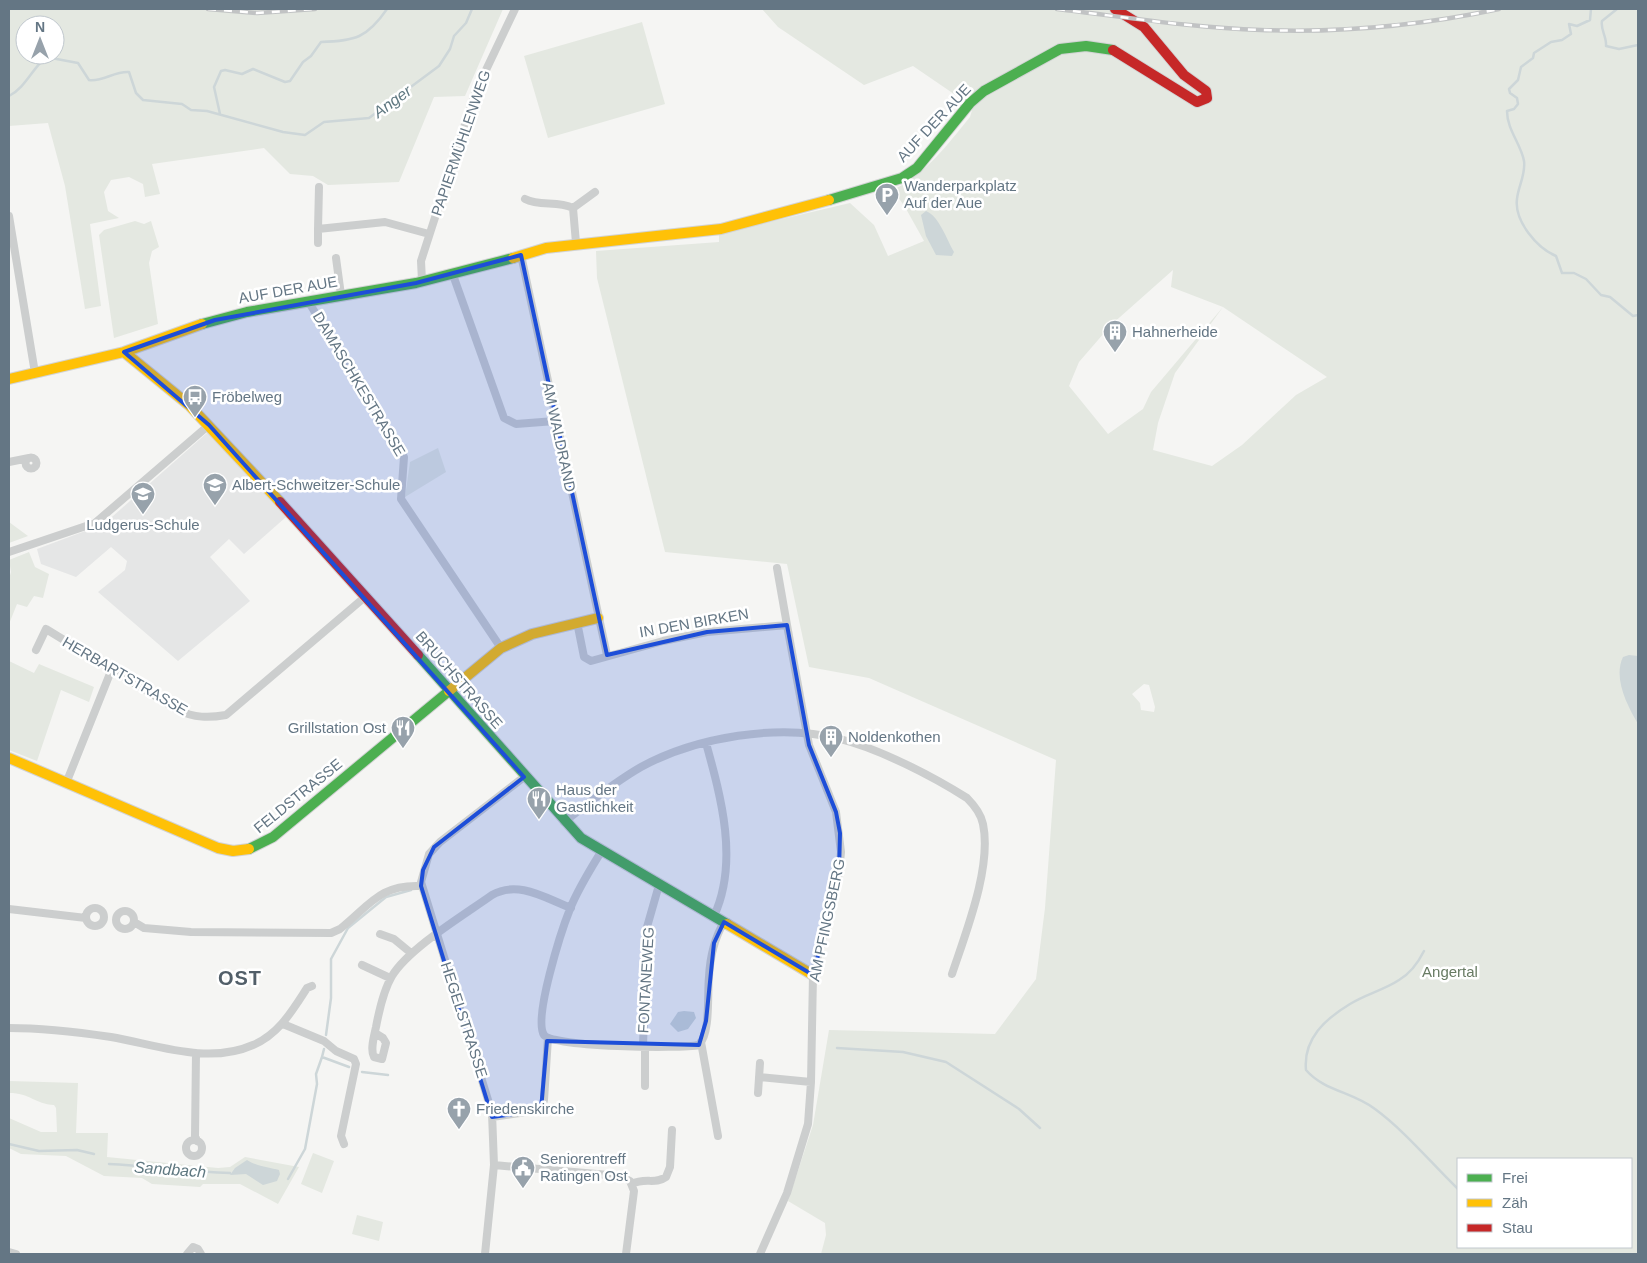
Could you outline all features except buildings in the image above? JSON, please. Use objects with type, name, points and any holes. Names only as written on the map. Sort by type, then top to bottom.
[{"type":"street","name":"PAPIERMÜHLENWEG","points":[[422,282],[420,266],[429,234],[476,91],[514,9]]},
{"type":"street","name":"AUF DER AUE","points":[[9,379],[124,352],[215,320],[308,301],[422,282],[546,248],[576,243],[721,229],[902,178],[917,168],[970,103],[984,91],[1060,49],[1086,46],[1116,51],[1197,102],[1208,97],[1206,91],[1184,75],[1144,27],[1115,9]]},
{"type":"street","points":[[318,243],[319,187]]},
{"type":"street","points":[[573,208],[595,192]]},
{"type":"street","points":[[526,199],[533,204],[564,204],[573,208]]},
{"type":"street","points":[[573,208],[576,243]]},
{"type":"street","points":[[9,216],[35,373]]},
{"type":"street","points":[[318,229],[368,222],[390,222],[429,234]]},
{"type":"street","name":"AM WALDRAND","points":[[521,255],[598,618]]},
{"type":"street","points":[[336,258],[341,296]]},
{"type":"street","points":[[453,275],[504,418],[516,424],[555,421]]},
{"type":"street","name":"DAMASCHKESTRASSE","points":[[308,301],[404,457],[405,468],[400,494],[404,504],[501,648]]},
{"type":"street","name":"BRUCHSTRASSE","points":[[124,352],[177,395],[209,425],[564,822],[581,838],[601,852],[813,975]]},
{"type":"street","points":[[9,552],[96,523],[209,425]]},
{"type":"street","points":[[9,462],[29,458]]},
{"type":"street","points":[[777,568],[807,735]]},
{"type":"street","name":"HERBARTSTRASSE","points":[[36,650],[46,629],[186,714],[205,718],[226,715],[365,598]]},
{"type":"street","points":[[449,692],[501,648],[532,634],[577,622],[598,618],[607,655]]},
{"type":"street","name":"IN DEN BIRKEN","points":[[577,622],[587,660],[594,660],[607,655],[707,632],[787,625]]},
{"type":"street","points":[[67,782],[111,670]]},
{"type":"street","name":"FELDSTRASSE","points":[[9,758],[218,848],[232,852],[244,852],[265,843],[449,692]]},
{"type":"street","points":[[564,822],[602,790],[644,766],[673,753],[706,743],[762,734],[807,735],[838,738],[867,748],[958,792],[975,806],[983,824],[981,872],[970,918],[952,974]]},
{"type":"street","name":"AM PFINGSBERG","points":[[760,1254],[787,1193],[808,1124],[811,1082],[813,975],[839,873],[841,852],[836,812],[807,735]]},
{"type":"street","points":[[706,743],[721,799],[725,834],[723,880],[714,916]]},
{"type":"street","points":[[134,922],[144,928],[191,932],[331,932],[340,929],[386,890],[398,886],[421,886],[423,870],[434,848],[524,777]]},
{"type":"street","points":[[601,852],[570,908],[566,920],[548,984],[542,1019],[543,1030],[548,1038],[556,1041],[598,1045],[694,1046],[702,1042]]},
{"type":"street","name":"FONTANEWEG","points":[[645,1086],[644,1046],[647,927],[660,885]]},
{"type":"street","name":"HEGELSTRASSE","points":[[421,886],[485,1085],[492,1117],[494,1165],[485,1254]]},
{"type":"street","points":[[375,1033],[381,1004],[390,978],[411,953],[492,895],[504,889],[520,888],[570,908]]},
{"type":"street","points":[[9,909],[86,918]]},
{"type":"street","points":[[110,920],[95,909],[88,912],[86,918],[88,923],[94,926],[100,925],[110,920],[118,914],[126,911],[133,916],[134,922],[130,927],[124,928],[110,920]]},
{"type":"street","points":[[718,1136],[702,1042],[706,1021],[708,978],[714,943],[724,922]]},
{"type":"street","points":[[380,934],[394,939],[411,953]]},
{"type":"street","points":[[362,964],[390,978]]},
{"type":"street","points":[[9,1028],[70,1031],[196,1053],[233,1052],[254,1045],[283,1024],[307,988],[312,986]]},
{"type":"street","points":[[283,1024],[324,1041],[336,1051],[354,1059],[356,1064],[341,1136],[344,1144]]},
{"type":"street","points":[[492,1117],[541,1110],[548,1038]]},
{"type":"street","points":[[196,1053],[194,1136],[197,1141]]},
{"type":"street","points":[[758,1093],[760,1063]]},
{"type":"street","points":[[759,1077],[811,1082]]},
{"type":"street","points":[[632,1184],[640,1180],[659,1181],[666,1177],[670,1167],[672,1130]]},
{"type":"street","points":[[494,1165],[620,1176],[632,1184],[634,1191],[626,1254]]},
{"type":"street","points":[[187,1254],[190,1249],[196,1247],[201,1254]]},
{"type":"street","points":[[9,1252],[16,1254]]},
{"type":"highlighted area","points":[[521,255],[607,655],[707,632],[787,625],[809,745],[836,812],[840,833],[839,873],[813,975],[724,922],[714,943],[706,1021],[699,1045],[547,1041],[541,1110],[492,1117],[421,886],[423,870],[434,847],[524,777],[209,425],[124,352],[215,320],[416,283]]},
{"type":"shaded area","points":[[926,211],[935,218],[942,229],[954,252],[952,256],[936,255],[926,236],[921,215]]},
{"type":"shaded area","points":[[208,432],[286,517],[244,554],[229,539],[210,557],[250,601],[178,661],[98,592],[125,570],[127,561],[111,547],[76,577],[41,564],[37,549],[104,524]]},
{"type":"shaded area","points":[[1629,655],[1638,656],[1638,724],[1626,700],[1620,682],[1620,665],[1623,657]]},
{"type":"shaded area","points":[[678,1012],[694,1012],[696,1018],[688,1029],[678,1032],[670,1024]]},
{"type":"shaded area","points":[[247,1160],[279,1170],[280,1174],[277,1181],[263,1185],[246,1174],[230,1175],[235,1168]]},
{"type":"green space","points":[[9,9],[503,9],[465,96],[434,97],[399,182],[328,185],[313,176],[290,174],[264,148],[152,164],[160,194],[145,197],[143,184],[129,177],[111,180],[104,192],[108,211],[119,218],[90,224],[101,306],[85,309],[65,186],[48,123],[9,126]]},
{"type":"green space","name":"Angertal","points":[[762,9],[1638,9],[1638,1254],[821,1254],[826,1235],[825,1223],[788,1201],[813,1125],[829,1030],[995,1034],[1036,979],[1045,908],[1056,760],[869,678],[809,667],[787,564],[665,552],[597,278],[596,251],[719,242],[719,234],[850,203],[874,225],[888,256],[924,241],[893,190],[916,175],[936,158],[970,117],[973,107],[913,66],[864,85],[778,27]],"holes":[[[1173,270],[1171,287],[1223,307],[1151,392],[1143,409],[1108,434],[1069,386],[1079,362],[1111,325]],[[1223,307],[1327,377],[1296,395],[1242,445],[1212,466],[1153,450],[1158,423],[1175,373]],[[1144,684],[1149,685],[1155,707],[1154,712],[1141,710],[1140,703],[1132,694]]]},
{"type":"green space","points":[[642,22],[665,104],[548,138],[524,56]]},
{"type":"green space","points":[[135,221],[144,224],[151,221],[159,247],[152,251],[149,263],[158,324],[114,338],[99,235],[104,230]]},
{"type":"green space","points":[[438,448],[446,472],[405,497],[410,462]]},
{"type":"green space","points":[[9,522],[28,536],[9,543]]},
{"type":"green space","points":[[29,552],[35,567],[49,574],[43,598],[34,596],[27,607],[17,604],[9,624],[9,579],[11,572],[9,560]]},
{"type":"green space","points":[[9,661],[34,673],[39,664],[94,687],[89,702],[61,690],[37,761],[9,750]]},
{"type":"green space","points":[[9,1081],[78,1083],[76,1133],[108,1133],[107,1157],[218,1168],[230,1167],[245,1157],[299,1167],[278,1204],[240,1184],[203,1184],[200,1187],[152,1184],[142,1178],[104,1176],[66,1156],[21,1154],[9,1148],[9,1118],[41,1132],[57,1132],[56,1108],[54,1105],[42,1103],[16,1093],[9,1093]]},
{"type":"green space","points":[[313,1153],[334,1161],[322,1193],[301,1184]]},
{"type":"green space","points":[[357,1215],[383,1222],[379,1241],[352,1234]]},
{"type":"waterway","name":"Anger","points":[[220,114],[214,87],[221,71],[225,70],[242,74],[253,69],[285,82],[290,81],[303,62],[311,56],[321,42],[352,39],[359,36],[373,26],[387,9]]},
{"type":"waterway","name":"Anger","points":[[9,96],[20,88],[46,57],[78,63],[89,80],[129,72],[136,93],[143,100],[182,104],[191,110],[207,111],[283,132],[305,135],[324,122],[369,118],[439,66],[450,49],[454,36],[466,23],[472,9]]},
{"type":"waterway","points":[[1591,9],[1590,20],[1577,26],[1569,24],[1571,34],[1562,40],[1551,42],[1534,53],[1533,58],[1521,67],[1518,80],[1509,89],[1510,93],[1517,98],[1518,104],[1514,109],[1507,111],[1509,124],[1524,161],[1524,171],[1517,199],[1517,207],[1519,216],[1528,233],[1541,247],[1556,256],[1562,273],[1574,273],[1586,279],[1601,295],[1610,297],[1633,316],[1638,315]]},
{"type":"waterway","name":"Anger","points":[[1617,9],[1602,21],[1606,46],[1619,49],[1638,45]]},
{"type":"waterway","points":[[326,1035],[331,998],[331,959],[348,928],[386,897],[411,890]]},
{"type":"waterway","points":[[1424,951],[1414,967],[1403,977],[1387,987],[1362,997],[1324,1023],[1312,1039],[1308,1049],[1306,1070],[1321,1083],[1366,1103],[1375,1109],[1407,1137],[1457,1188]]},
{"type":"waterway","points":[[837,1048],[903,1052],[946,1062],[1019,1109],[1040,1128]]},
{"type":"waterway","points":[[322,1057],[324,1049]]},
{"type":"waterway","points":[[288,1179],[305,1149],[317,1084],[316,1074],[322,1057],[349,1067]]},
{"type":"waterway","points":[[362,1072],[388,1075]]},
{"type":"waterway","name":"Sandbach","points":[[9,1144],[39,1151],[77,1150],[94,1154]]},
{"type":"waterway","name":"Sandbach","points":[[109,1164],[230,1173]]},
{"type":"railway","points":[[208,9],[257,13],[315,9]]},
{"type":"railway","points":[[1057,9],[1210,27],[1291,31],[1381,27],[1470,15],[1499,9]]},
{"type":"traffic: fast","points":[[829,200],[902,178],[917,168],[970,103],[984,91],[1060,49],[1086,46],[1113,50]]},
{"type":"traffic: fast","points":[[202,324],[247,312],[416,283],[513,258]]},
{"type":"traffic: fast","points":[[418,655],[581,838],[727,924]]},
{"type":"traffic: fast","points":[[249,849],[273,837],[449,691]]},
{"type":"traffic: slow","points":[[513,258],[546,248],[721,229],[829,200]]},
{"type":"traffic: slow","points":[[9,379],[124,352],[202,324]]},
{"type":"traffic: slow","points":[[124,352],[189,405],[280,502]]},
{"type":"traffic: slow","points":[[449,691],[501,648],[532,634],[598,618]]},
{"type":"traffic: slow","points":[[9,758],[218,848],[233,851],[249,849]]},
{"type":"traffic: slow","points":[[727,924],[813,975]]},
{"type":"traffic: jam","points":[[1113,50],[1197,102],[1207,98],[1206,91],[1184,75],[1144,27],[1115,9]]},
{"type":"traffic: jam","points":[[280,502],[418,655]]},
{"type":"place","name":"Wanderparkplatz Auf der Aue","points":[[887,216]]},
{"type":"place","name":"Hahnerheide","points":[[1115,353]]},
{"type":"place","name":"Fröbelweg","points":[[195,418]]},
{"type":"place","name":"Albert-Schweitzer-Schule","points":[[215,506]]},
{"type":"place","name":"Ludgerus-Schule","points":[[143,515]]},
{"type":"place","name":"Grillstation Ost","points":[[403,749]]},
{"type":"place","name":"Noldenkothen","points":[[831,758]]},
{"type":"place","name":"Haus der Gastlichkeit","points":[[539,820]]},
{"type":"place","name":"Friedenskirche","points":[[459,1130]]},
{"type":"place","name":"Seniorentreff Ratingen Ost","points":[[523,1189]]},
{"type":"district","name":"OST","points":[[240,978]]}]
